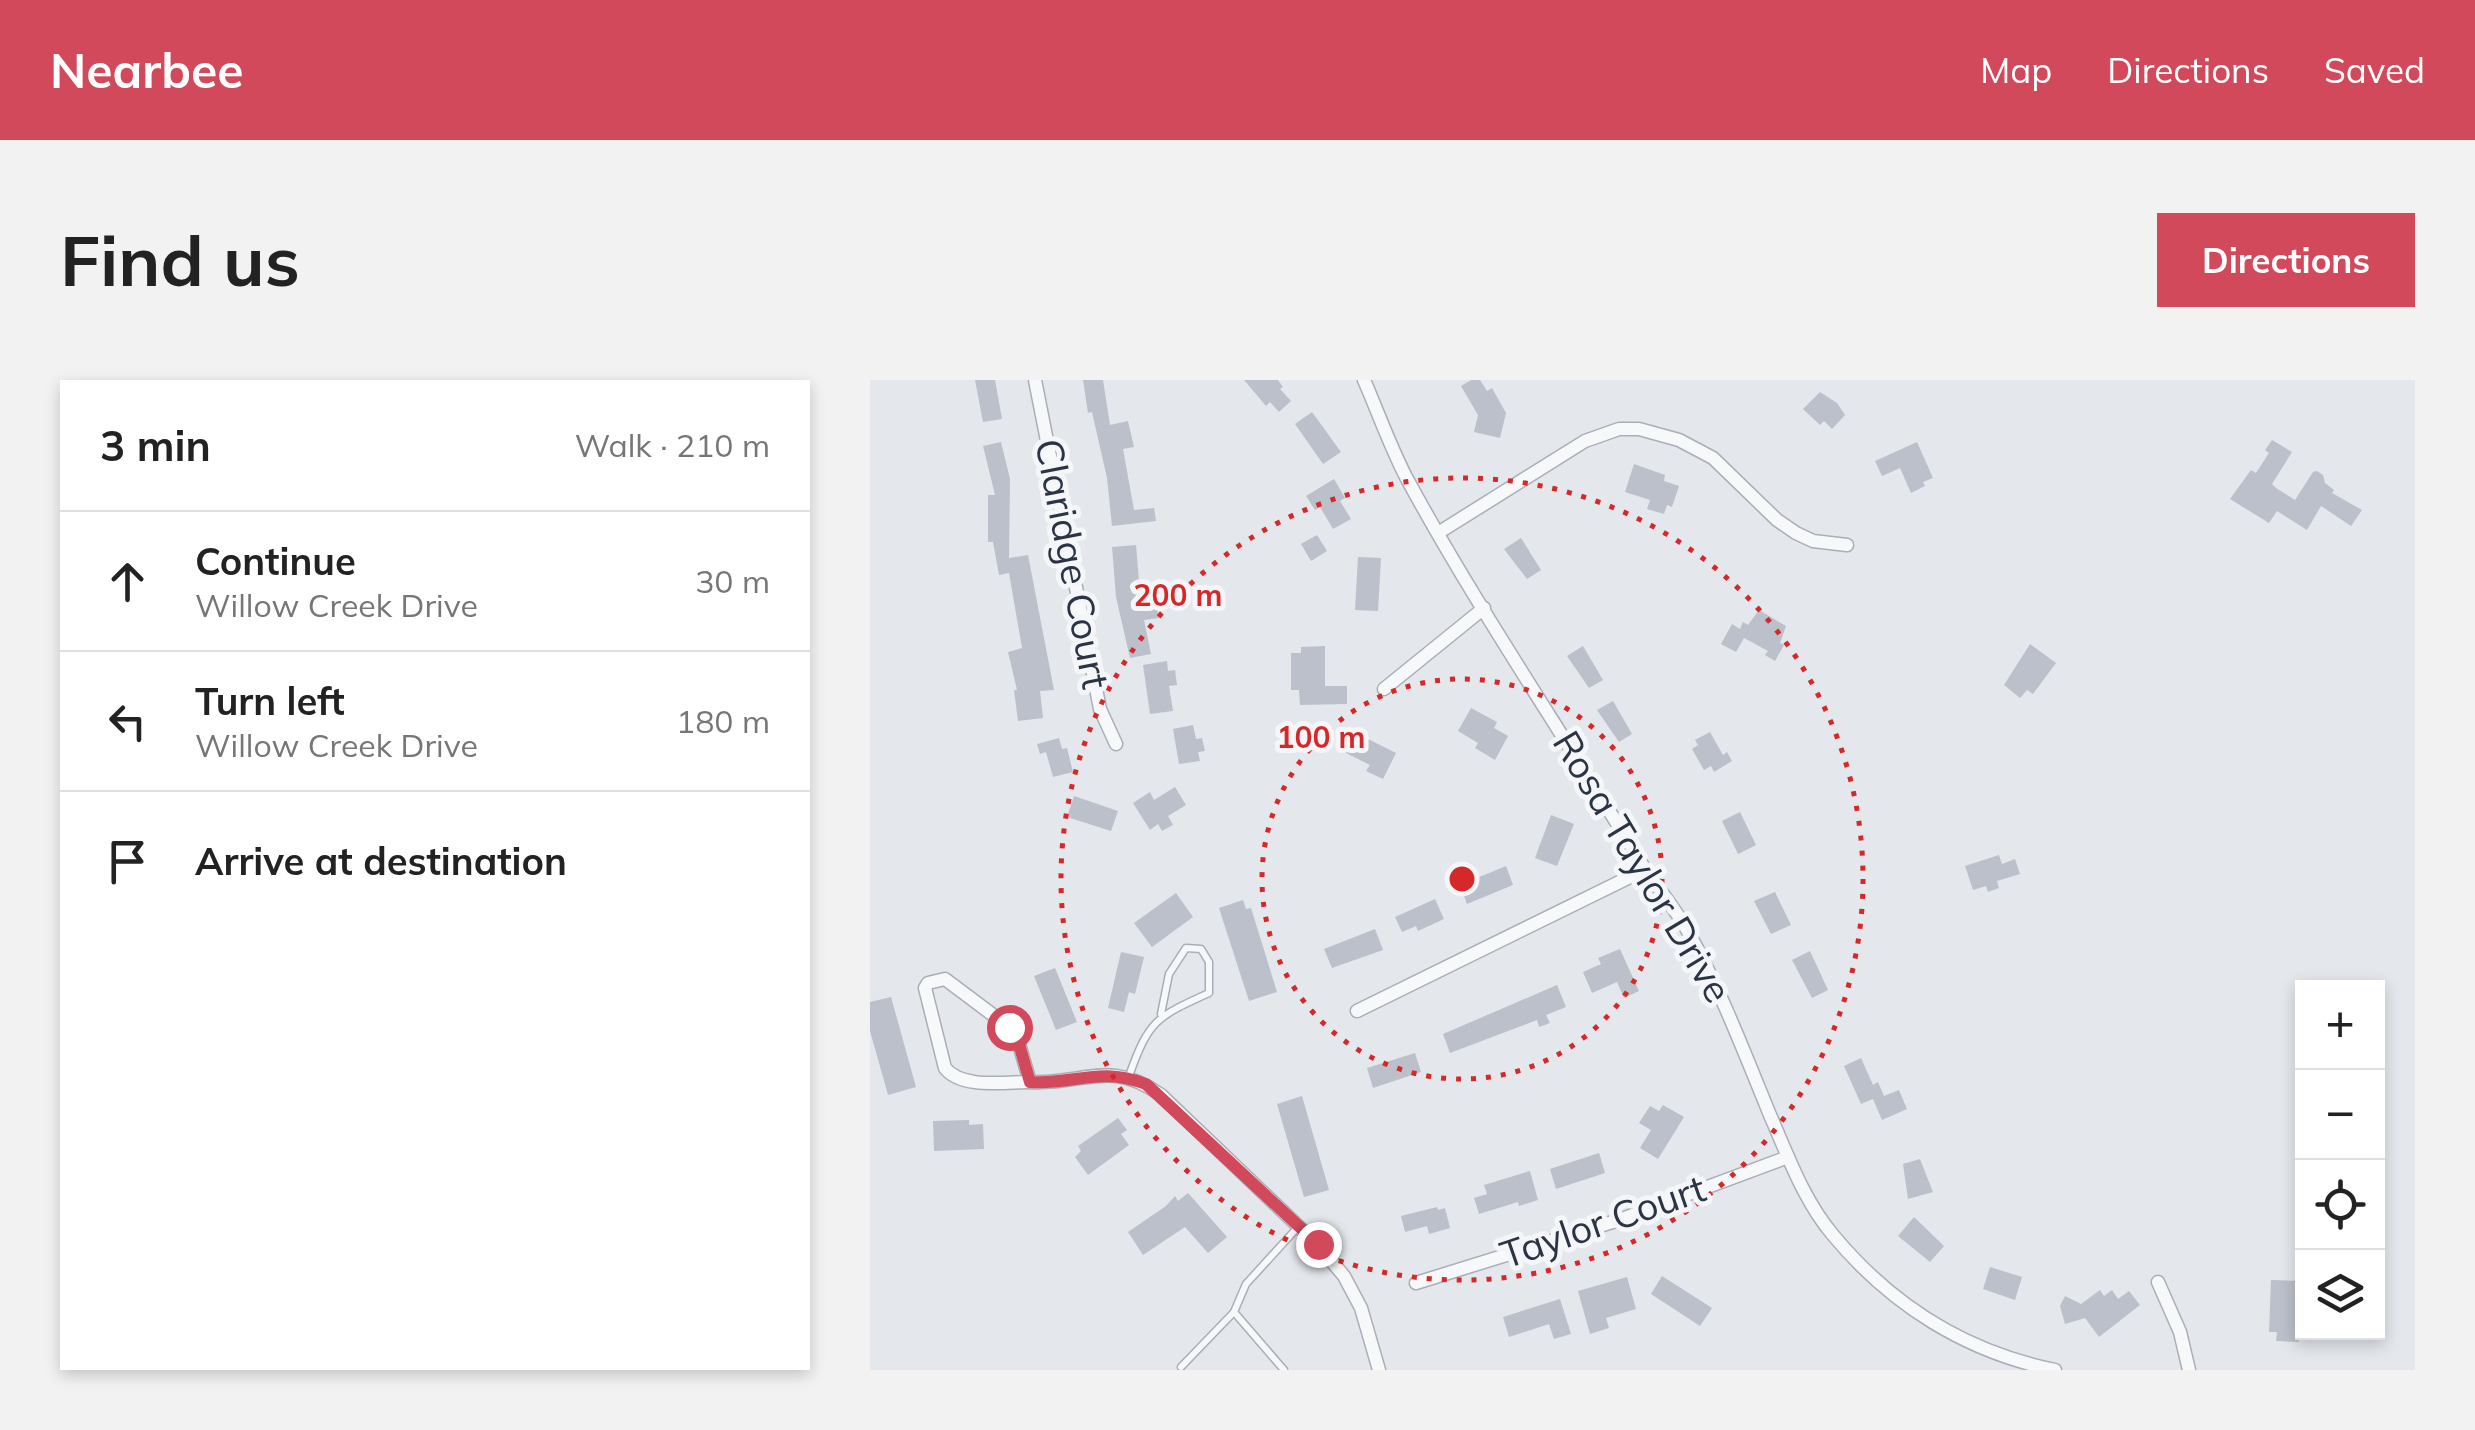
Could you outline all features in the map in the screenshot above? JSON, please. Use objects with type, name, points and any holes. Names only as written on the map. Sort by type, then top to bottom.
[{"type":"street","name":"Claridge Court","points":[[1035,380],[1100,709],[1116,744]]},
{"type":"street","name":"Rosa Taylor Drive","points":[[1364,380],[1404,472],[1438,533],[1686,927],[1722,998],[1788,1157],[1830,1232],[1862,1268],[1913,1311],[1982,1349],[2055,1370]]},
{"type":"street","points":[[1438,533],[1585,442],[1618,429],[1639,429],[1678,440],[1713,458],[1796,534],[1813,541],[1846,545]]},
{"type":"street","points":[[1384,690],[1484,608]]},
{"type":"street","points":[[1358,1010],[1646,869]]},
{"type":"street","points":[[1030,1082],[1019,1044],[1009,1027],[944,979],[928,982],[925,988],[945,1068],[951,1076],[962,1080],[1030,1082],[1058,1082],[1109,1074],[1129,1078],[1161,1095],[1318,1244],[1362,1308],[1379,1370]]},
{"type":"street","name":"Taylor Court","points":[[1416,1283],[1618,1220],[1788,1157]]},
{"type":"street","points":[[2158,1282],[2180,1332],[2189,1370]]},
{"type":"lane","points":[[1129,1078],[1142,1040],[1161,1014],[1169,974],[1186,948],[1201,949],[1208,962],[1209,993],[1161,1014]]},
{"type":"lane","points":[[1180,1367],[1234,1312],[1246,1284],[1299,1226]]},
{"type":"lane","points":[[1234,1312],[1284,1370]]},
{"type":"building","points":[[975,380],[995,380],[1002,419],[983,422]]},
{"type":"building","points":[[1083,380],[1103,380],[1110,425],[1128,421],[1134,447],[1123,449],[1134,510],[1154,508],[1156,521],[1112,526],[1107,478]]},
{"type":"building","points":[[1244,380],[1278,380],[1283,387],[1280,389],[1291,401],[1279,412],[1270,402],[1266,406]]},
{"type":"building","points":[[1480,380],[1487,391],[1492,388],[1506,413],[1500,438],[1474,432],[1478,415],[1461,386]]},
{"type":"building","points":[[1820,392],[1837,403],[1845,415],[1832,429],[1824,421],[1820,425],[1803,409]]},
{"type":"building","points":[[1312,412],[1341,452],[1323,464],[1295,424]]},
{"type":"building","points":[[2272,440],[2292,452],[2272,484],[2295,500],[2317,471],[2334,490],[2332,493],[2362,510],[2351,526],[2321,506],[2307,530],[2277,511],[2269,523],[2230,499],[2251,470],[2256,473]]},
{"type":"building","points":[[1001,442],[1010,479],[1009,558],[1028,555],[1054,690],[1040,691],[1043,718],[1018,721],[1017,690],[1008,652],[1022,648],[1009,573],[999,575],[993,542],[988,542],[988,495],[995,495],[983,446]]},
{"type":"building","points":[[1917,442],[1933,478],[1911,493],[1900,468],[1882,476],[1875,461]]},
{"type":"building","points":[[1634,464],[1665,475],[1664,481],[1679,486],[1672,507],[1667,505],[1664,514],[1647,509],[1650,500],[1625,492]]},
{"type":"building","points":[[1334,479],[1345,498],[1340,501],[1351,519],[1333,529],[1320,507],[1315,510],[1306,496]]},
{"type":"building","points":[[1317,535],[1327,551],[1311,561],[1301,544]]},
{"type":"building","points":[[1521,538],[1541,570],[1527,579],[1504,549]]},
{"type":"building","points":[[1136,545],[1141,605],[1156,602],[1159,618],[1144,620],[1151,654],[1130,658],[1116,597],[1112,547]]},
{"type":"building","points":[[1358,557],[1381,558],[1378,611],[1355,610]]},
{"type":"building","points":[[1759,610],[1786,626],[1780,643],[1784,645],[1775,661],[1765,655],[1768,651],[1744,638],[1736,652],[1721,644],[1732,624],[1740,629],[1743,622],[1748,625]]},
{"type":"building","points":[[2030,644],[2056,663],[2033,694],[2027,690],[2020,698],[2004,685]]},
{"type":"building","points":[[1325,646],[1325,686],[1347,686],[1347,704],[1300,705],[1299,690],[1291,690],[1291,653],[1301,653],[1301,647]]},
{"type":"building","points":[[1583,646],[1603,680],[1589,688],[1567,656]]},
{"type":"building","points":[[1167,661],[1168,671],[1175,670],[1177,685],[1169,686],[1173,711],[1150,714],[1143,665]]},
{"type":"building","points":[[1613,701],[1632,734],[1619,742],[1597,710]]},
{"type":"building","points":[[1471,708],[1497,722],[1494,728],[1508,736],[1495,760],[1458,731]]},
{"type":"building","points":[[1193,725],[1196,739],[1202,738],[1205,751],[1198,752],[1200,761],[1179,764],[1173,729]]},
{"type":"building","points":[[1352,731],[1396,753],[1383,779],[1366,771],[1370,765],[1342,751]]},
{"type":"building","points":[[1710,732],[1723,755],[1727,752],[1732,761],[1714,772],[1711,766],[1704,770],[1692,749],[1698,745],[1695,740]]},
{"type":"building","points":[[1059,738],[1062,749],[1067,748],[1073,772],[1053,777],[1046,752],[1040,754],[1037,744]]},
{"type":"building","points":[[1175,787],[1186,805],[1168,816],[1173,825],[1162,831],[1158,824],[1150,830],[1133,803],[1150,792],[1154,800]]},
{"type":"building","points":[[1074,796],[1118,811],[1111,831],[1067,817]]},
{"type":"building","points":[[1740,812],[1756,845],[1738,854],[1722,821]]},
{"type":"building","points":[[1551,815],[1574,824],[1557,866],[1535,858]]},
{"type":"building","points":[[1999,855],[2002,864],[2015,859],[2020,874],[1997,881],[1999,888],[1988,892],[1986,886],[1973,890],[1965,866]]},
{"type":"building","points":[[1506,866],[1513,885],[1467,904],[1460,885]]},
{"type":"building","points":[[1775,892],[1791,925],[1771,934],[1754,901]]},
{"type":"building","points":[[1176,893],[1193,917],[1152,947],[1134,923]]},
{"type":"building","points":[[1435,899],[1444,919],[1418,931],[1416,926],[1402,932],[1395,917]]},
{"type":"building","points":[[1243,900],[1246,909],[1251,908],[1277,992],[1249,1001],[1219,908]]},
{"type":"building","points":[[1375,929],[1383,950],[1332,968],[1324,949]]},
{"type":"building","points":[[1620,949],[1639,991],[1624,998],[1617,982],[1592,993],[1583,972],[1601,964],[1598,958]]},
{"type":"building","points":[[1810,951],[1828,990],[1812,998],[1792,960]]},
{"type":"building","points":[[1121,952],[1144,957],[1135,994],[1129,992],[1124,1012],[1108,1008]]},
{"type":"building","points":[[1055,968],[1077,1022],[1056,1030],[1034,976]]},
{"type":"building","points":[[1557,985],[1566,1007],[1546,1015],[1550,1023],[1539,1027],[1537,1020],[1450,1053],[1443,1034]]},
{"type":"building","points":[[891,997],[916,1087],[888,1095],[870,1031],[870,1002]]},
{"type":"building","points":[[1415,1053],[1421,1072],[1373,1088],[1367,1068]]},
{"type":"building","points":[[1861,1058],[1873,1085],[1878,1082],[1884,1096],[1899,1090],[1907,1109],[1882,1120],[1873,1099],[1861,1104],[1844,1066]]},
{"type":"building","points":[[1302,1096],[1329,1190],[1304,1197],[1277,1104]]},
{"type":"building","points":[[1663,1105],[1684,1117],[1658,1159],[1640,1148],[1651,1130],[1639,1123],[1650,1106],[1659,1111]]},
{"type":"building","points":[[1118,1118],[1127,1130],[1121,1134],[1129,1145],[1088,1175],[1075,1157],[1081,1151],[1078,1146]]},
{"type":"building","points":[[969,1120],[969,1125],[983,1124],[984,1149],[934,1151],[933,1121]]},
{"type":"building","points":[[1599,1153],[1605,1173],[1556,1189],[1550,1169]]},
{"type":"building","points":[[1920,1159],[1933,1192],[1908,1199],[1903,1164]]},
{"type":"building","points":[[1530,1171],[1538,1200],[1479,1214],[1474,1198],[1487,1194],[1484,1185]]},
{"type":"building","points":[[1188,1193],[1227,1237],[1208,1253],[1185,1227],[1143,1255],[1128,1232],[1175,1196],[1178,1201]]},
{"type":"building","points":[[1445,1208],[1450,1228],[1429,1234],[1427,1226],[1405,1232],[1401,1216]]},
{"type":"building","points":[[1914,1217],[1944,1246],[1930,1262],[1898,1236]]},
{"type":"building","points":[[1990,1267],[2022,1277],[2015,1300],[1983,1289]]},
{"type":"building","points":[[1662,1276],[1712,1308],[1700,1326],[1651,1294]]},
{"type":"building","points":[[1627,1277],[1636,1309],[1606,1318],[1609,1328],[1590,1334],[1578,1291]]},
{"type":"building","points":[[2271,1280],[2295,1281],[2295,1340],[2299,1342],[2276,1341],[2277,1332],[2269,1332]]},
{"type":"building","points":[[2100,1290],[2104,1296],[2112,1290],[2118,1299],[2129,1291],[2140,1305],[2099,1337],[2085,1318],[2065,1324],[2060,1306],[2065,1296],[2081,1304]]},
{"type":"building","points":[[1560,1299],[1571,1334],[1554,1339],[1549,1324],[1509,1337],[1503,1317]]},
{"type":"route","points":[[1009,1027],[1019,1044],[1030,1082],[1109,1074],[1146,1084],[1318,1244]]}]
